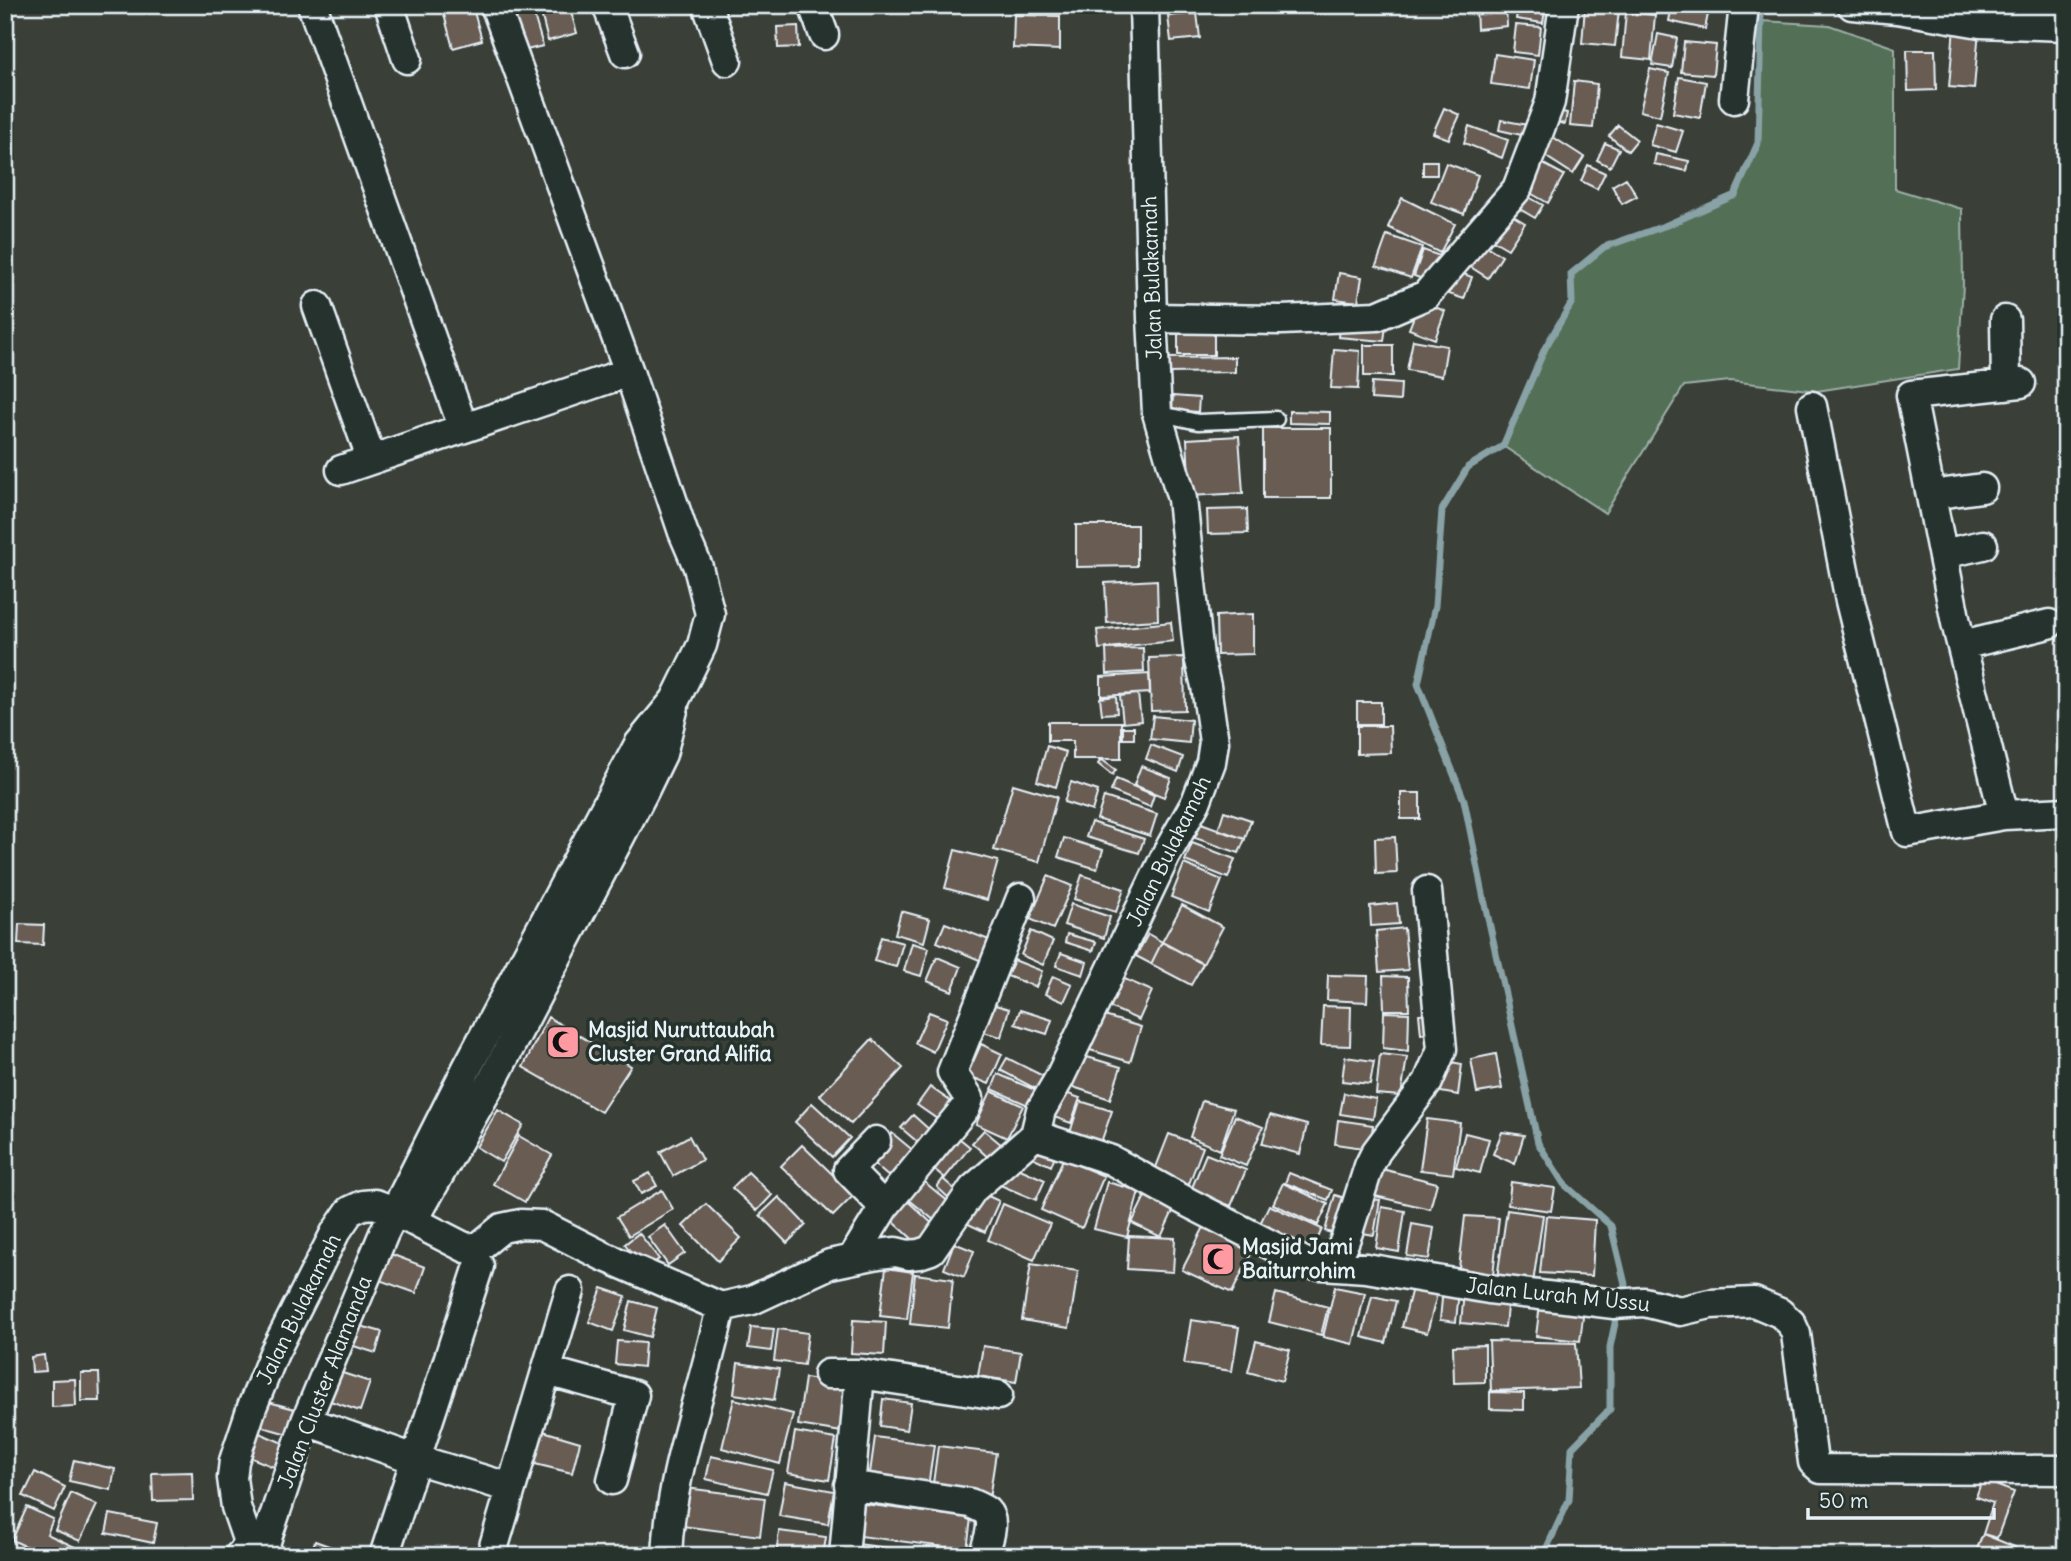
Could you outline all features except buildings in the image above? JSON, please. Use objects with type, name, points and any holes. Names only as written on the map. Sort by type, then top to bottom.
[{"type":"street","points":[[312,5],[463,427]]},
{"type":"street","points":[[389,5],[407,59]]},
{"type":"street","name":"Jalan Cluster Alamanda","points":[[261,1556],[306,1420],[404,1216],[490,1085],[644,791],[662,754],[675,700],[702,645],[710,614],[698,567],[683,532],[629,372],[495,5]]},
{"type":"street","points":[[607,5],[625,53]]},
{"type":"street","points":[[707,5],[727,61]]},
{"type":"street","points":[[813,5],[824,35]]},
{"type":"street","name":"Jalan Bulakamah","points":[[1035,1135],[1041,1110],[1167,855],[1196,803],[1211,762],[1214,742],[1199,657],[1182,499],[1157,413],[1144,5]]},
{"type":"street","points":[[1152,318],[1281,320],[1377,316],[1426,295],[1517,189],[1550,102],[1564,5]]},
{"type":"street","points":[[1734,99],[1744,5]]},
{"type":"street","points":[[1852,5],[1897,9],[1980,23],[2066,26]]},
{"type":"street","points":[[317,306],[371,458]]},
{"type":"street","points":[[2004,815],[1962,645],[1911,395],[2013,384],[2005,320]]},
{"type":"street","points":[[341,470],[629,372]]},
{"type":"street","points":[[1812,406],[1850,601],[1907,832],[2004,815],[2066,811]]},
{"type":"street","points":[[1931,495],[1982,488]]},
{"type":"street","points":[[1943,554],[1983,545]]},
{"type":"street","points":[[1962,645],[2049,624]]},
{"type":"street","points":[[1335,1266],[1349,1232],[1368,1166],[1428,1082],[1442,1049],[1427,891]]},
{"type":"street","points":[[852,1259],[884,1207],[967,1107],[968,1098],[952,1072],[1021,898]]},
{"type":"street","points":[[667,1556],[668,1531],[683,1455],[711,1354],[720,1307],[752,1300],[830,1264],[896,1252],[908,1255],[931,1250],[973,1189],[1035,1135]]},
{"type":"street","name":"Jalan Lurah M Ussu","points":[[1035,1135],[1111,1160],[1308,1264],[1366,1268],[1489,1289],[1619,1304],[1644,1302],[1680,1311],[1710,1304],[1754,1302],[1780,1313],[1791,1323],[1796,1334],[1813,1462],[1817,1468],[2066,1470]]},
{"type":"street","points":[[876,1141],[848,1170],[884,1207]]},
{"type":"street","name":"Jalan Bulakamah","points":[[239,1556],[245,1550],[247,1539],[236,1507],[232,1478],[234,1461],[274,1353],[335,1233],[350,1211],[363,1205],[375,1204],[466,1248],[480,1245],[502,1228],[521,1224],[542,1225],[603,1256],[720,1307]]},
{"type":"street","points":[[384,1556],[479,1266]]},
{"type":"street","points":[[491,1556],[570,1291]]},
{"type":"street","points":[[547,1371],[634,1395],[612,1480]]},
{"type":"street","points":[[828,1374],[860,1374],[998,1395]]},
{"type":"street","points":[[844,1556],[860,1374]]},
{"type":"street","points":[[306,1420],[415,1459],[512,1488]]},
{"type":"street","points":[[849,1485],[970,1503],[986,1511],[991,1521],[983,1556]]},
{"type":"lane","points":[[1157,413],[1198,422],[1276,419]]},
{"type":"green space","points":[[1761,21],[1829,25],[1895,48],[1895,189],[1962,209],[1963,284],[1958,369],[1817,391],[1730,381],[1684,386],[1605,513],[1503,446],[1545,348],[1572,302],[1571,274],[1604,247],[1667,225],[1736,195],[1758,143]]},
{"type":"waterway","points":[[1621,1297],[1625,1284],[1611,1226],[1564,1184],[1538,1143],[1464,800],[1418,684],[1435,606],[1442,510],[1468,467],[1503,446],[1545,348],[1572,302],[1571,274],[1604,247],[1667,225],[1735,195],[1758,143],[1761,21],[1758,8]]},
{"type":"waterway","points":[[1543,1556],[1569,1500],[1572,1448],[1610,1409],[1610,1347],[1618,1309]]},
{"type":"place","name":"Masjid Nuruttaubah Cluster Grand Alifia","points":[[563,1042]]},
{"type":"place","name":"Masjid Jami Baiturrohim","points":[[1218,1259]]}]
